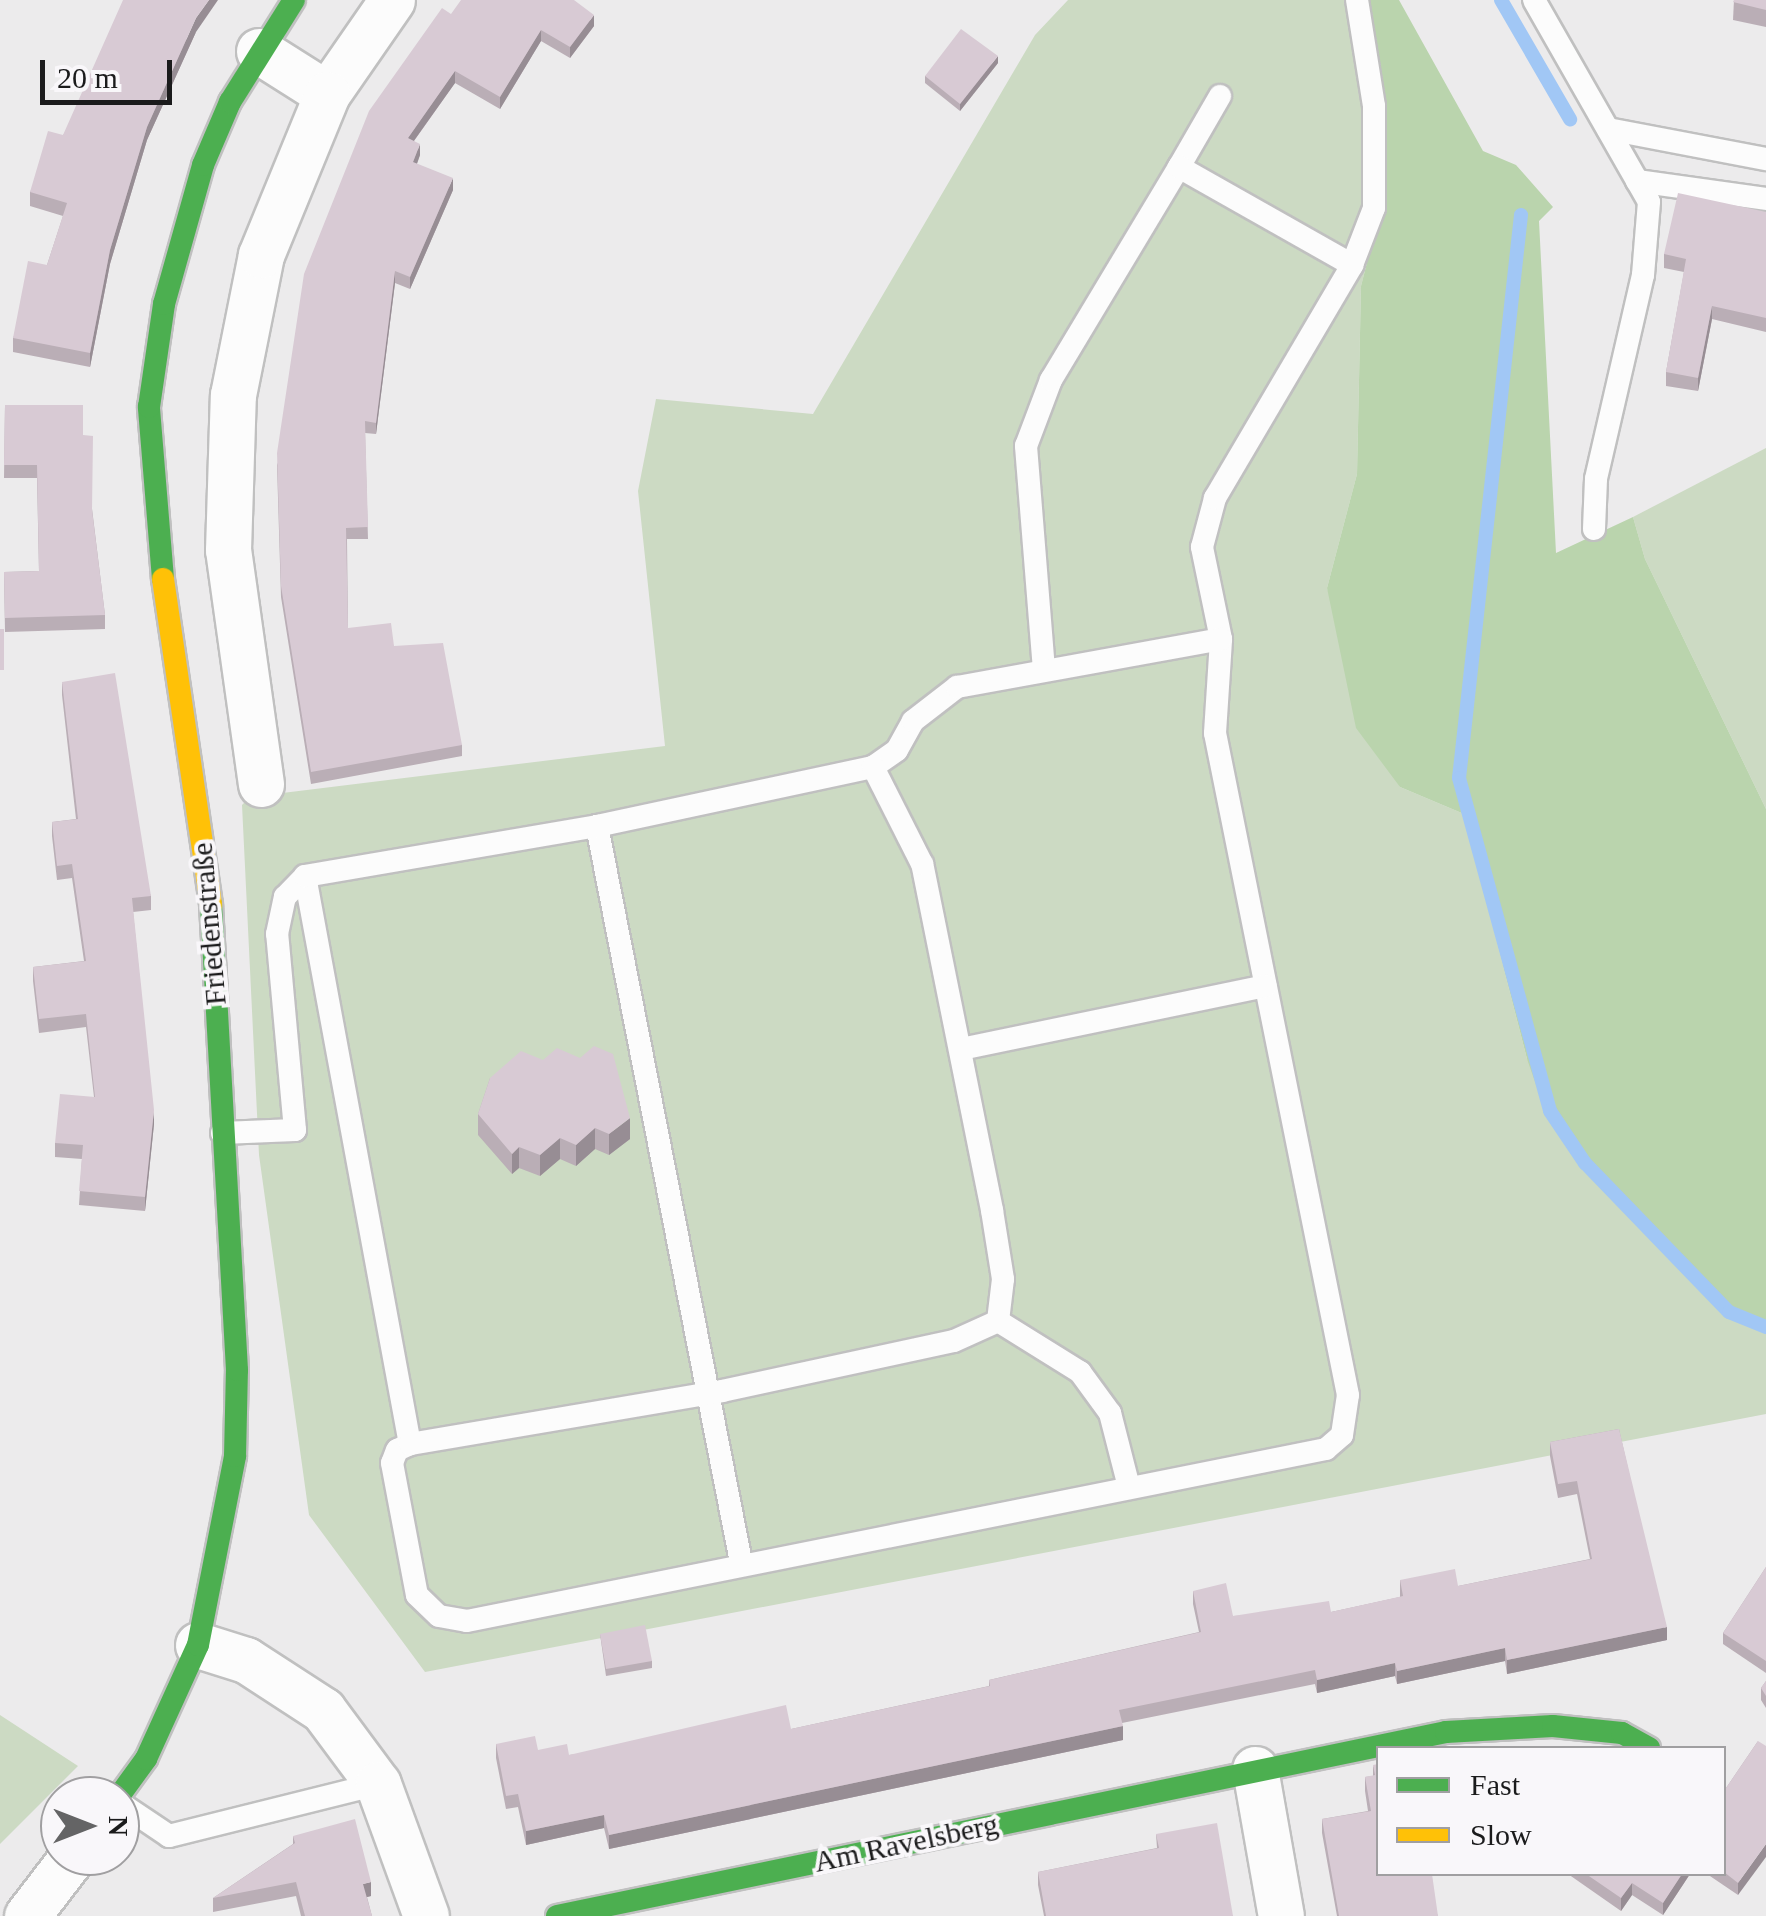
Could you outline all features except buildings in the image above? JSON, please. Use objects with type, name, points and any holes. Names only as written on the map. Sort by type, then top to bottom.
[{"type":"street","name":"Friedenstraße","points":[[133,1776],[146,1759],[198,1645],[235,1456],[237,1370],[212,920],[154,528],[150,407],[164,304],[203,164],[259,51],[294,0]]},
{"type":"street","points":[[261,784],[228,550],[233,395],[261,255],[327,94],[392,0]]},
{"type":"street","points":[[259,51],[327,94]]},
{"type":"street","points":[[198,1645],[246,1660],[322,1710],[378,1784],[426,1916]]},
{"type":"street","name":"Am Ravelsberg","points":[[557,1916],[1446,1732],[1535,1727],[1622,1734],[1645,1746]]},
{"type":"street","points":[[1254,1769],[1281,1916]]},
{"type":"street","points":[[27,1916],[58,1876]]},
{"type":"lane","points":[[998,1321],[954,1341],[410,1444],[397,1450],[392,1463],[417,1595],[438,1616],[467,1622],[741,1562],[1326,1450],[1342,1435],[1348,1395],[1215,733],[1221,639],[1203,574],[1208,513],[1352,266],[1374,208],[1376,158],[1357,0]]},
{"type":"lane","points":[[1534,0],[1649,202],[1643,275],[1596,479],[1594,529]]},
{"type":"lane","points":[[1044,670],[1026,446],[1051,380],[1220,96]]},
{"type":"lane","points":[[1608,129],[1766,160]]},
{"type":"lane","points":[[1179,167],[1352,266]]},
{"type":"lane","points":[[1636,181],[1766,199]]},
{"type":"lane","points":[[222,1134],[295,1130],[276,934],[285,896],[305,876],[597,826],[873,768],[897,750],[914,721],[957,687],[1221,639]]},
{"type":"lane","points":[[873,768],[922,864],[1003,1279],[998,1321]]},
{"type":"lane","points":[[597,826],[741,1562]]},
{"type":"lane","points":[[305,876],[410,1444]]},
{"type":"lane","points":[[961,1049],[1266,986]]},
{"type":"lane","points":[[998,1321],[1080,1372],[1110,1413],[1129,1487]]},
{"type":"lane","points":[[140,1817],[170,1836],[378,1784]]},
{"type":"green space","points":[[1068,0],[1368,0],[1385,131],[1385,192],[1361,286],[1357,474],[1327,588],[1400,787],[1464,814],[1527,1059],[1728,1317],[1766,1331],[1766,1414],[425,1672],[309,1515],[259,1155],[242,805],[250,797],[665,746],[638,491],[656,399],[813,414],[1035,35]]},
{"type":"green space","points":[[1368,0],[1399,0],[1483,151],[1516,165],[1553,207],[1539,221],[1556,553],[1633,517],[1645,559],[1766,809],[1766,1331],[1728,1317],[1581,1165],[1546,1113],[1527,1059],[1464,814],[1400,787],[1356,728],[1327,588],[1357,474],[1361,286],[1385,192],[1385,131]]},
{"type":"green space","points":[[1766,448],[1766,809],[1645,559],[1633,517]]},
{"type":"green space","points":[[0,1715],[78,1766],[68,1776],[40,1776],[40,1804],[0,1844]]},
{"type":"waterway","points":[[1501,0],[1570,119]]},
{"type":"waterway","points":[[1521,215],[1459,778],[1550,1111],[1585,1163],[1729,1312],[1766,1327]]},
{"type":"traffic: fast","points":[[163,579],[149,407],[164,304],[203,165],[230,102],[294,0]]},
{"type":"traffic: fast","points":[[134,1776],[146,1759],[198,1645],[235,1456],[237,1370],[211,904]]},
{"type":"traffic: fast","points":[[1378,1746],[1446,1732],[1553,1726],[1622,1733],[1645,1746]]},
{"type":"traffic: fast","points":[[557,1916],[1376,1746]]},
{"type":"traffic: slow","points":[[163,579],[211,904]]}]
